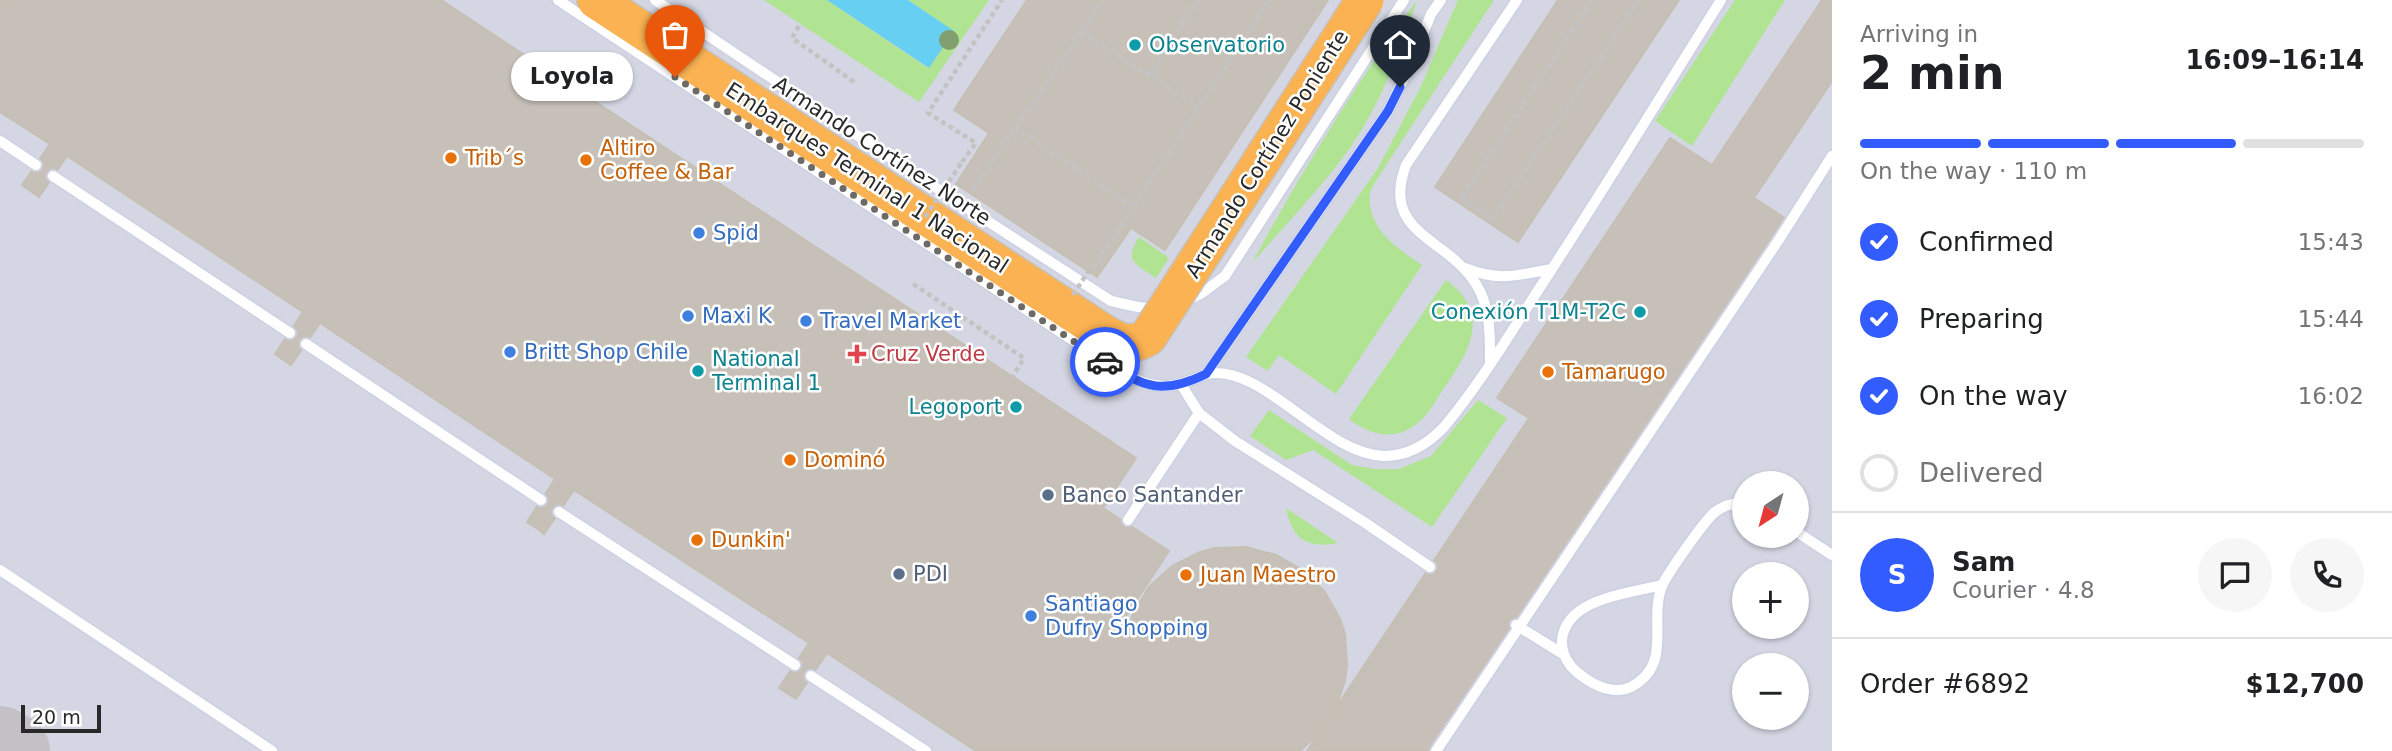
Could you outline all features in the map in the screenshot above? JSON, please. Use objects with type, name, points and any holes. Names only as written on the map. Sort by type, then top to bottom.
[{"type":"highway","name":"Embarques Terminal 1 Nacional","points":[[596,0],[925,217],[1107,316]]},
{"type":"highway","name":"Armando Cortínez Poniente","points":[[1107,316],[1114,339],[1130,344],[1139,343],[1148,337],[1364,0]]},
{"type":"lane","points":[[558,0],[1124,374],[1144,385],[1182,386],[1206,374],[1219,371],[1243,377],[1332,436],[1362,452],[1383,456],[1403,455],[1423,446],[1443,428],[1552,269],[1721,0]]},
{"type":"lane","name":"Armando Cortínez Norte","points":[[654,0],[915,174],[1107,316]]},
{"type":"lane","name":"Armando Cortínez Poniente","points":[[1107,316],[1138,307],[1159,309],[1178,304],[1202,293],[1224,276],[1404,0]]},
{"type":"lane","points":[[1206,374],[1388,111],[1431,14],[1441,0]]},
{"type":"lane","points":[[1517,0],[1406,165],[1399,183],[1399,201],[1416,229],[1465,268],[1485,276],[1502,277],[1552,269]]},
{"type":"lane","points":[[0,141],[36,165]]},
{"type":"lane","points":[[1436,751],[1517,626],[1778,241],[1832,156]]},
{"type":"lane","points":[[53,176],[290,333]]},
{"type":"lane","points":[[1465,268],[1478,287],[1486,308],[1490,334],[1490,363]]},
{"type":"lane","points":[[306,344],[541,500]]},
{"type":"lane","points":[[1182,386],[1199,413],[1235,441],[1430,567]]},
{"type":"lane","points":[[1128,520],[1199,413]]},
{"type":"lane","points":[[1517,626],[1563,653],[1576,672],[1593,685],[1611,690],[1627,689],[1644,679],[1655,663],[1659,646],[1657,611],[1662,585],[1714,513],[1732,504]]},
{"type":"lane","points":[[559,512],[795,665]]},
{"type":"lane","points":[[1810,541],[1832,555]]},
{"type":"lane","points":[[0,570],[272,751]]},
{"type":"lane","points":[[1563,653],[1562,638],[1567,624],[1577,611],[1593,602],[1662,585]]},
{"type":"lane","points":[[811,676],[926,751]]},
{"type":"path","points":[[925,217],[976,143],[928,113],[1002,0]]},
{"type":"path","points":[[972,191],[1102,0]]},
{"type":"path","points":[[1149,75],[1198,0]]},
{"type":"path","points":[[1073,295],[1088,272],[1095,267],[1269,0]]},
{"type":"path","points":[[1591,0],[1461,198],[1493,219],[1639,0]]},
{"type":"path","points":[[799,26],[792,37],[858,83]]},
{"type":"path","points":[[1081,32],[1199,107]]},
{"type":"path","points":[[1015,128],[1134,207]]},
{"type":"path","points":[[913,284],[1024,358],[1013,376]]},
{"type":"shaded area","points":[[0,0],[1832,0],[1832,751],[0,751]]},
{"type":"green space","points":[[764,0],[827,0],[928,68],[953,31],[908,0],[989,0],[919,102]]},
{"type":"green space","points":[[1417,0],[1387,81],[1356,139],[1322,183],[1252,263],[1330,129]]},
{"type":"green space","points":[[1458,0],[1494,0],[1377,179],[1370,195],[1373,218],[1379,228],[1394,245],[1422,265],[1336,394],[1279,355],[1268,371],[1246,357],[1378,168],[1420,88]]},
{"type":"green space","points":[[1735,0],[1785,0],[1692,146],[1655,121]]},
{"type":"green space","points":[[1139,237],[1169,258],[1156,278],[1134,262],[1132,252]]},
{"type":"green space","points":[[1446,280],[1469,306],[1472,319],[1472,332],[1462,360],[1431,408],[1413,426],[1395,434],[1386,434],[1376,433],[1358,425],[1349,419]]},
{"type":"green space","points":[[1478,400],[1507,418],[1432,527],[1313,450],[1286,460],[1250,436],[1269,410],[1352,465],[1399,469],[1431,456]]},
{"type":"green space","points":[[1286,508],[1338,543],[1318,544],[1303,539],[1292,527]]},
{"type":"water","points":[[827,0],[908,0],[954,31],[929,68]]},
{"type":"building","name":"National Terminal 1","points":[[0,0],[441,0],[1136,458],[1103,508],[1169,551],[1117,630],[1126,636],[1133,614],[1149,587],[1172,566],[1200,552],[1215,548],[1246,547],[1276,555],[1303,570],[1325,592],[1345,634],[1345,681],[1335,710],[1317,735],[1300,751],[976,751],[827,653],[796,699],[779,688],[809,643],[574,490],[544,534],[527,522],[555,479],[320,323],[291,365],[275,354],[303,312],[67,156],[39,197],[22,185],[50,144],[0,112]]},
{"type":"building","points":[[1027,0],[1328,0],[1165,250],[1131,228],[1097,277],[956,184],[989,133],[954,110]]},
{"type":"building","points":[[1558,0],[1679,0],[1518,242],[1435,187]]},
{"type":"building","name":"Conexión T1M-T2C","points":[[1822,0],[1832,0],[1832,81],[1754,198],[1786,219],[1432,751],[1307,751],[1529,418],[1497,398],[1670,138],[1712,165]]},
{"type":"taxiway","points":[[0,743],[13,751]]},
{"type":"way so far","points":[[675,77],[1105,362]]},
{"type":"place","name":"Observatorio","points":[[1135,45]]},
{"type":"place","name":"Loyola","points":[[675,77]]},
{"type":"place","name":"Trib´s","points":[[451,158]]},
{"type":"place","name":"Altiro Coffee & Bar","points":[[586,160]]},
{"type":"place","name":"Spid","points":[[699,233]]},
{"type":"place","name":"Conexión T1M-T2C","points":[[1640,312]]},
{"type":"place","name":"Maxi K","points":[[688,316]]},
{"type":"place","name":"Travel Market","points":[[806,321]]},
{"type":"place","name":"Britt Shop Chile","points":[[510,352]]},
{"type":"place","name":"Cruz Verde","points":[[857,354]]},
{"type":"place","name":"National Terminal 1","points":[[698,371]]},
{"type":"place","name":"Tamarugo","points":[[1548,372]]},
{"type":"place","name":"Legoport","points":[[1016,407]]},
{"type":"place","name":"Dominó","points":[[790,460]]},
{"type":"place","name":"Banco Santander","points":[[1048,495]]},
{"type":"place","name":"Dunkin'","points":[[697,540]]},
{"type":"place","name":"PDI","points":[[899,574]]},
{"type":"place","name":"Juan Maestro","points":[[1186,575]]},
{"type":"place","name":"Santiago Dufry Shopping","points":[[1031,616]]},
{"type":"route","points":[[1105,362],[1144,385],[1182,386],[1206,374],[1388,111],[1400,87]]}]
